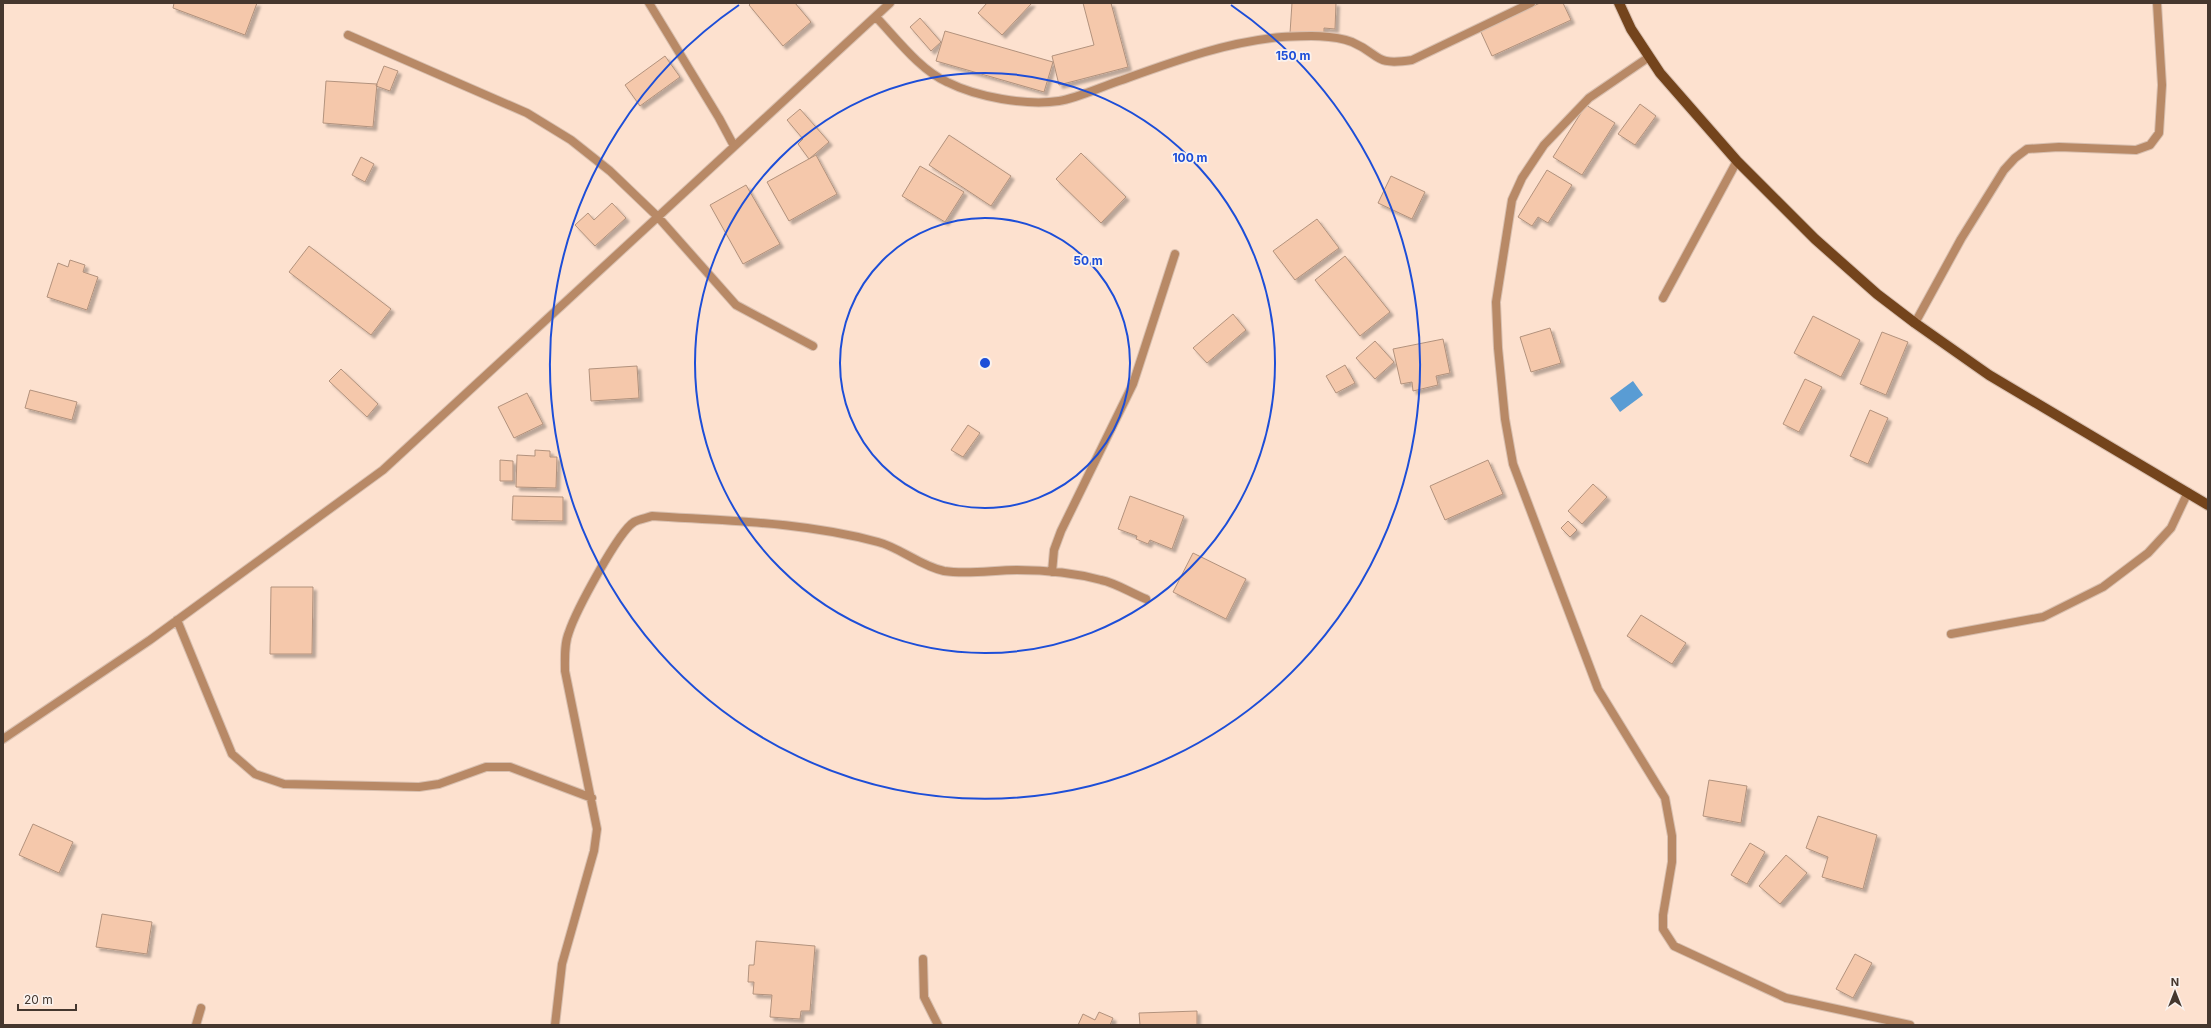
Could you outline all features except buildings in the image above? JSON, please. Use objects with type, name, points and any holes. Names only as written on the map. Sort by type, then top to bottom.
[{"type":"main road","points":[[1619,3],[1631,29],[1660,74],[1737,161],[1816,239],[1878,294],[1915,323],[1989,374],[2208,505]]},
{"type":"street","points":[[649,3],[720,118],[734,146]]},
{"type":"street","points":[[3,739],[177,620],[383,470],[890,3]]},
{"type":"street","points":[[876,17],[918,62],[946,82],[984,95],[1018,101],[1059,101],[1204,51],[1255,40],[1284,37],[1328,38],[1351,42],[1383,62],[1394,63],[1412,60],[1531,3]]},
{"type":"street","points":[[1915,323],[1961,239],[2004,170],[2015,158],[2027,149],[2059,147],[2136,150],[2150,145],[2159,134],[2162,85],[2157,3]]},
{"type":"street","points":[[348,35],[527,113],[571,140],[610,171],[658,217],[736,305],[813,346]]},
{"type":"street","points":[[1649,57],[1589,98],[1544,145],[1522,178],[1512,200],[1496,302],[1498,348],[1505,420],[1513,464],[1598,689],[1665,798],[1672,836],[1672,862],[1664,915],[1664,928],[1674,946],[1786,998],[1910,1025]]},
{"type":"street","points":[[1662,298],[1737,161]]},
{"type":"street","points":[[1052,572],[1054,550],[1061,531],[1133,384],[1175,254]]},
{"type":"street","points":[[1951,634],[2043,617],[2103,587],[2148,553],[2171,528],[2188,492]]},
{"type":"street","points":[[555,1025],[562,964],[594,850],[597,829],[592,798],[565,671],[565,652],[568,632],[610,551],[621,534],[634,522],[652,516],[772,523],[821,529],[879,542],[902,550],[931,568],[946,571],[1017,570],[1052,572],[1102,580],[1146,599]]},
{"type":"street","points":[[177,620],[232,754],[256,774],[284,784],[419,787],[439,784],[486,767],[510,767],[592,798]]},
{"type":"street","points":[[923,959],[924,997],[938,1025]]},
{"type":"street","points":[[196,1025],[200,1008]]},
{"type":"water","points":[[1633,381],[1643,395],[1620,412],[1610,398]]}]
